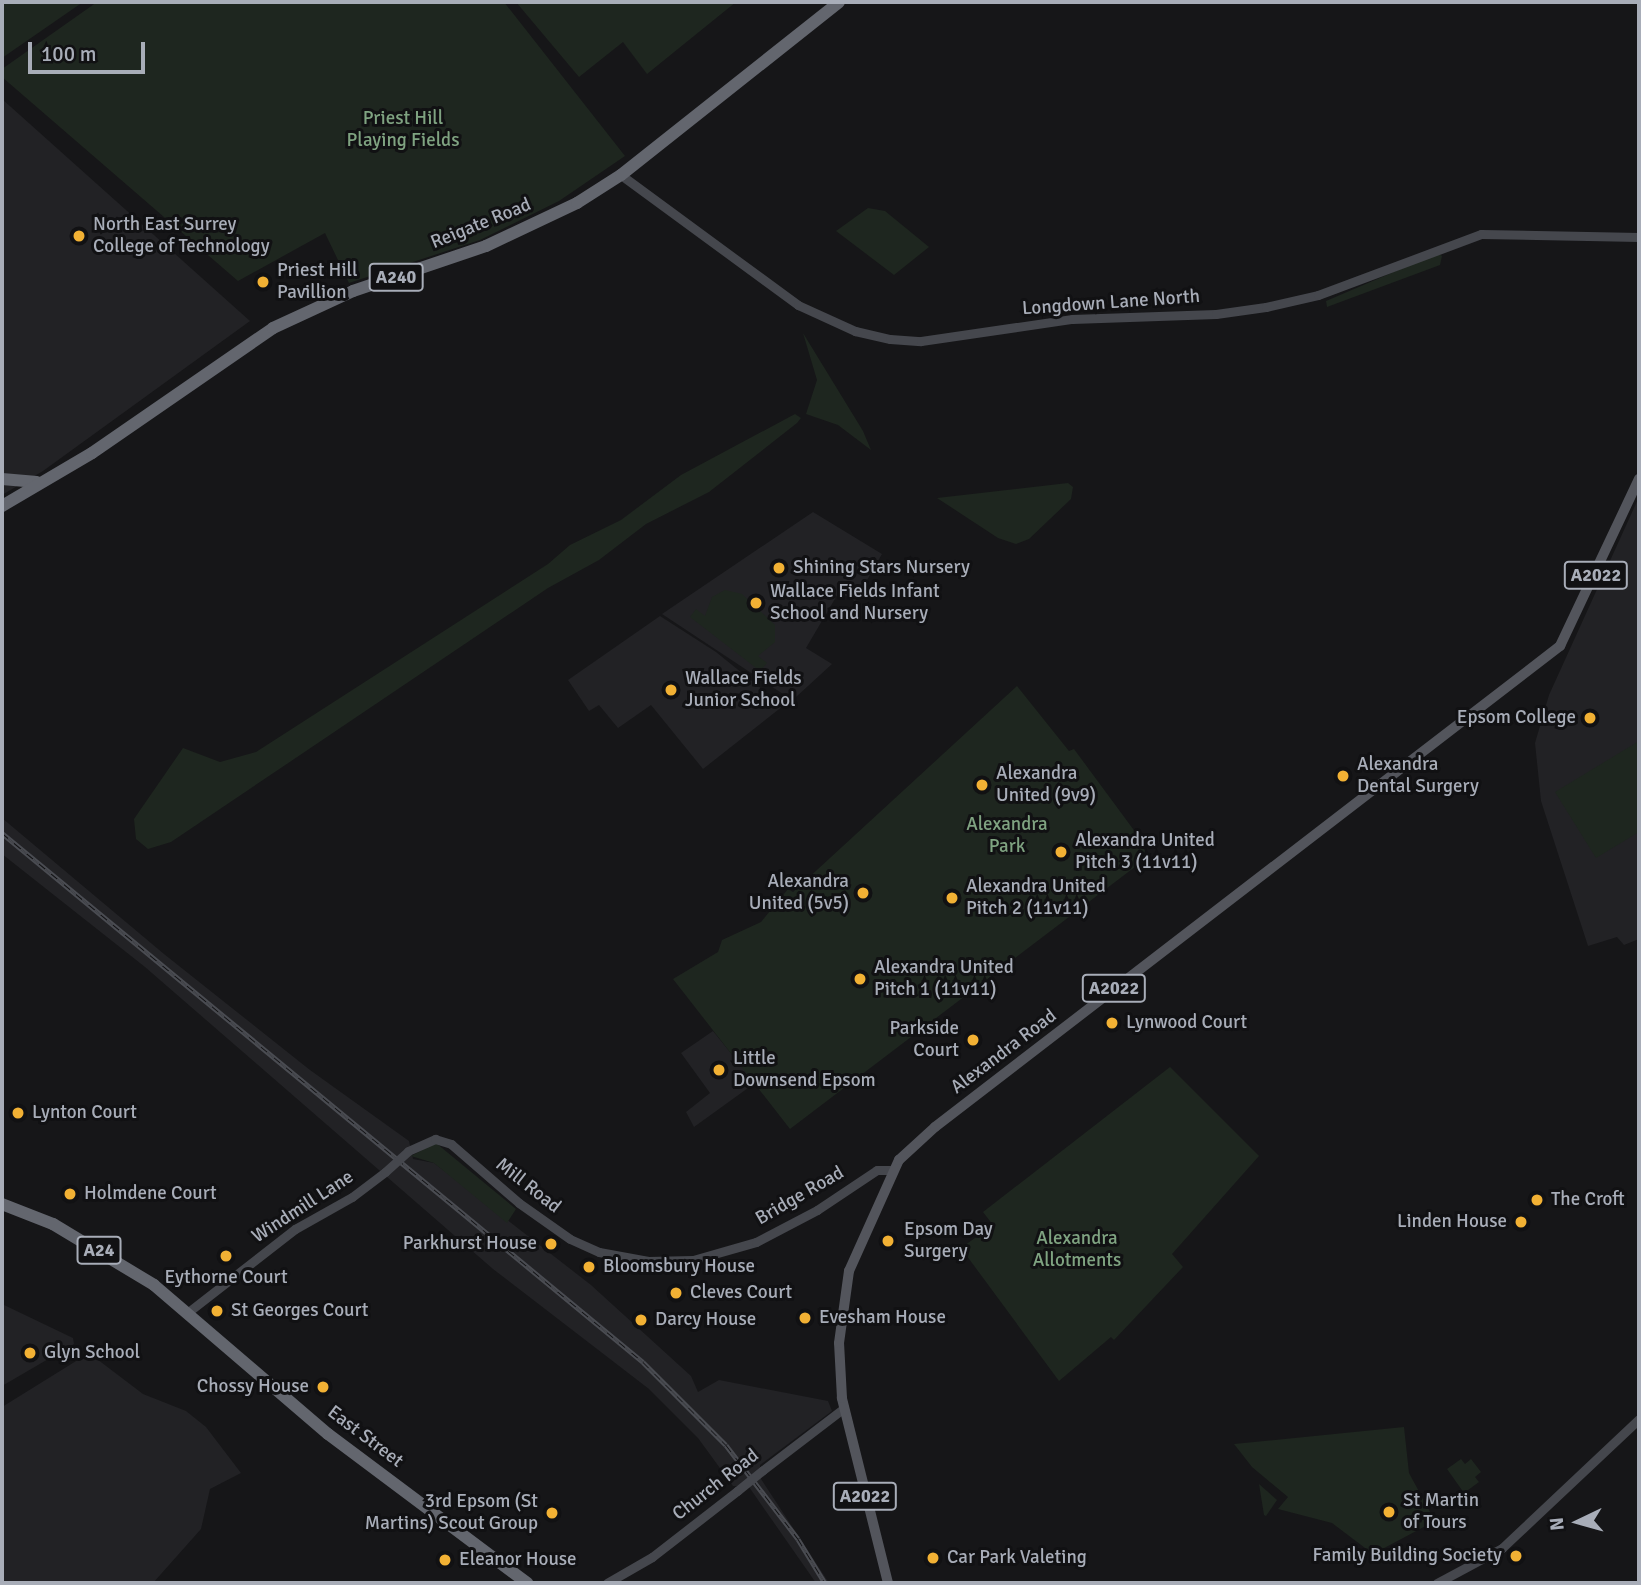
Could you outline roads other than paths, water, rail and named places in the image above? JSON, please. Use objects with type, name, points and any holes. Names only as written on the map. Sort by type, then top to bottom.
[{"type":"highway","name":"Reigate Road","points":[[2,479],[8,496],[41,482],[115,438],[273,328],[353,291],[486,246],[577,203],[621,175],[839,2]]},
{"type":"highway","name":"A24","points":[[2,1204],[74,1235],[151,1283],[187,1313]]},
{"type":"highway","name":"East Street","points":[[187,1313],[317,1425],[527,1583]]},
{"type":"main road","name":"Alexandra Road","points":[[844,1408],[839,1343],[845,1286],[892,1170],[935,1127],[1539,662],[1569,633],[1639,479]]},
{"type":"main road","name":"A2022","points":[[844,1408],[888,1583]]},
{"type":"street","name":"Longdown Lane North","points":[[621,175],[798,305],[855,331],[890,339],[952,338],[1072,319],[1216,314],[1266,307],[1342,287],[1443,245],[1481,234],[1639,237]]},
{"type":"street","name":"Windmill Lane","points":[[187,1313],[295,1229],[352,1197],[408,1152],[440,1140]]},
{"type":"street","name":"Mill Road","points":[[440,1140],[541,1220],[599,1252]]},
{"type":"street","name":"Bridge Road","points":[[599,1252],[656,1261],[706,1257],[781,1230],[877,1170],[892,1170]]},
{"type":"street","name":"Church Road","points":[[607,1583],[652,1557],[844,1408]]},
{"type":"street","points":[[1437,1583],[1502,1548],[1638,1423]]},
{"type":"railway","points":[[2,833],[643,1362],[726,1445],[798,1539],[825,1583]]},
{"type":"place","name":"North East Surrey College of Technology","points":[[79,236]]},
{"type":"place","name":"Priest Hill Pavillion","points":[[263,282]]},
{"type":"place","name":"Shining Stars Nursery","points":[[779,568]]},
{"type":"place","name":"Wallace Fields Infant School and Nursery","points":[[756,603]]},
{"type":"place","name":"Wallace Fields Junior School","points":[[671,690]]},
{"type":"place","name":"Epsom College","points":[[1590,718]]},
{"type":"place","name":"Alexandra Dental Surgery","points":[[1343,776]]},
{"type":"place","name":"Alexandra United (9v9)","points":[[982,785]]},
{"type":"place","name":"Alexandra United Pitch 3 (11v11)","points":[[1061,852]]},
{"type":"place","name":"Alexandra United (5v5)","points":[[863,893]]},
{"type":"place","name":"Alexandra United Pitch 2 (11v11)","points":[[952,898]]},
{"type":"place","name":"Alexandra United Pitch 1 (11v11)","points":[[860,979]]},
{"type":"place","name":"Lynwood Court","points":[[1112,1023]]},
{"type":"place","name":"Parkside Court","points":[[973,1040]]},
{"type":"place","name":"Little Downsend Epsom","points":[[719,1070]]},
{"type":"place","name":"Lynton Court","points":[[18,1113]]},
{"type":"place","name":"Holmdene Court","points":[[70,1194]]},
{"type":"place","name":"The Croft","points":[[1537,1200]]},
{"type":"place","name":"Linden House","points":[[1521,1222]]},
{"type":"place","name":"Epsom Day Surgery","points":[[888,1241]]},
{"type":"place","name":"Parkhurst House","points":[[551,1244]]},
{"type":"place","name":"Eythorne Court","points":[[226,1256]]},
{"type":"place","name":"Bloomsbury House","points":[[589,1267]]},
{"type":"place","name":"Cleves Court","points":[[676,1293]]},
{"type":"place","name":"St Georges Court","points":[[217,1311]]},
{"type":"place","name":"Evesham House","points":[[805,1318]]},
{"type":"place","name":"Darcy House","points":[[641,1320]]},
{"type":"place","name":"Glyn School","points":[[30,1353]]},
{"type":"place","name":"Chossy House","points":[[323,1387]]},
{"type":"place","name":"St Martin of Tours","points":[[1389,1512]]},
{"type":"place","name":"3rd Epsom (St Martins) Scout Group","points":[[552,1513]]},
{"type":"place","name":"Family Building Society","points":[[1516,1556]]},
{"type":"place","name":"Car Park Valeting","points":[[933,1558]]},
{"type":"place","name":"Eleanor House","points":[[445,1560]]},
{"type":"park label","name":"Priest Hill Playing Fields","points":[[403,130]]},
{"type":"park label","name":"Alexandra Park","points":[[1007,836]]},
{"type":"park label","name":"Alexandra Allotments","points":[[1077,1250]]}]
